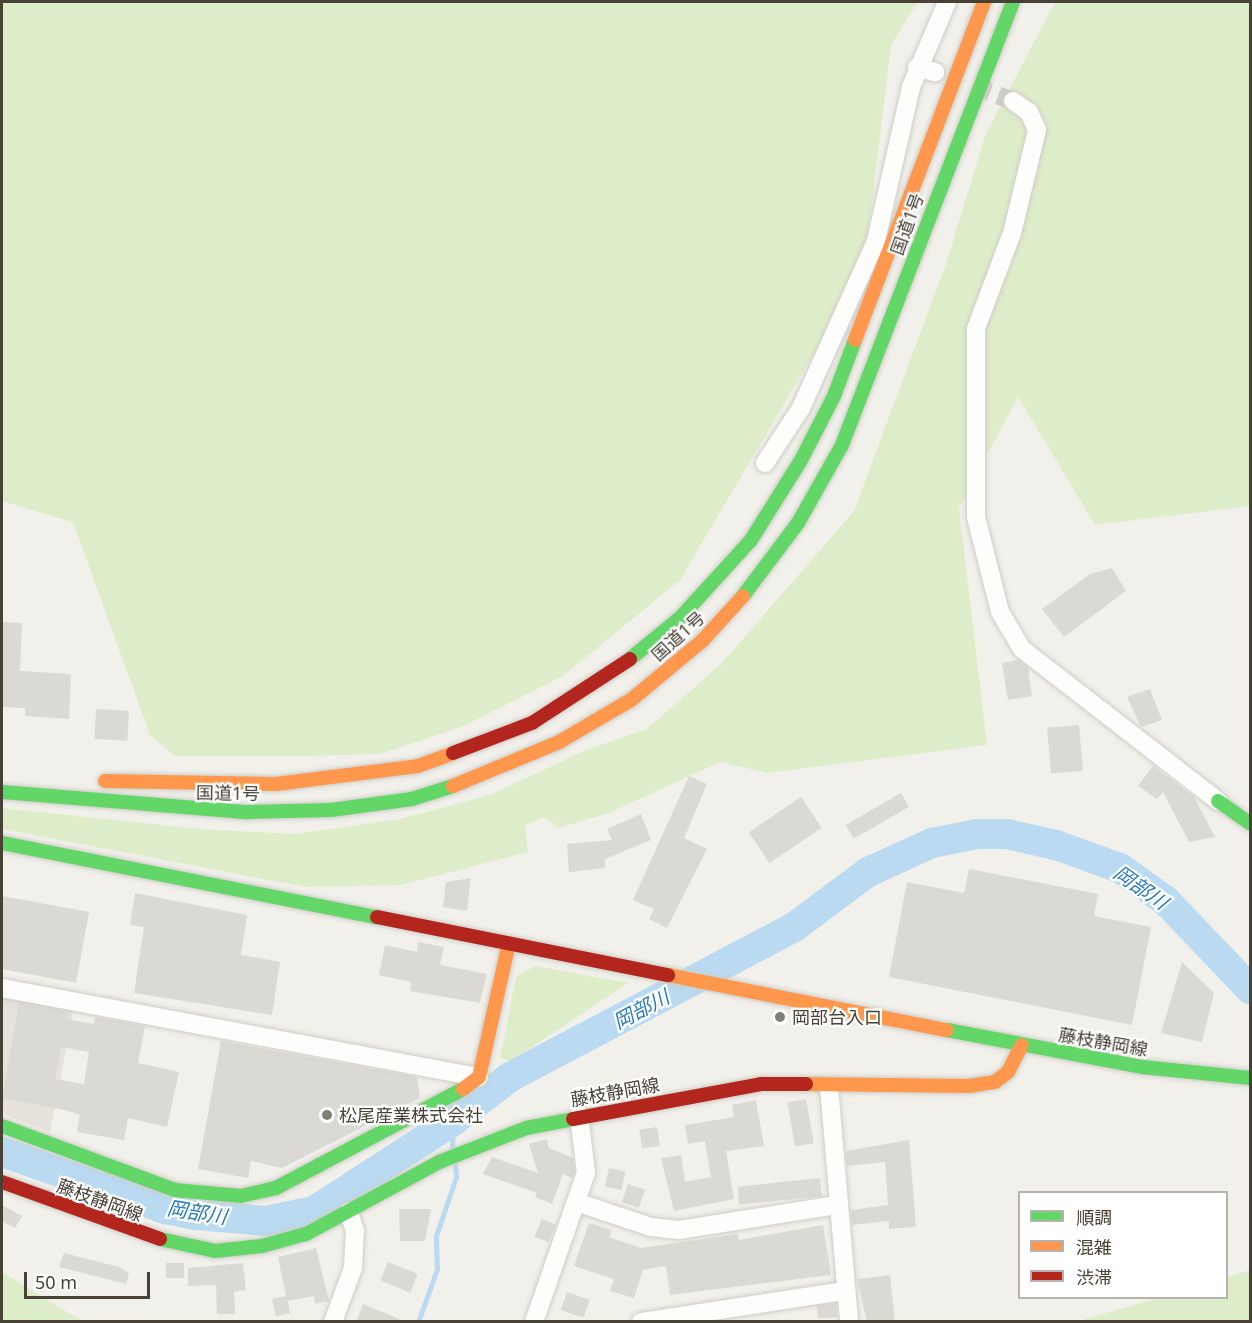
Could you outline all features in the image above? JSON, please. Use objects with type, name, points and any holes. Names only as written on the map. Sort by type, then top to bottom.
[{"type":"main road","name":"国道1号","points":[[92,780],[200,786],[276,784],[418,766],[532,723],[639,653],[680,618],[757,531],[800,462],[834,396],[984,2]]},
{"type":"main road","name":"国道1号","points":[[2,792],[236,812],[332,810],[412,799],[475,779],[559,742],[632,700],[703,640],[745,594],[798,523],[836,455],[1013,2]]},
{"type":"main road","points":[[1218,801],[1251,823]]},
{"type":"main road","points":[[2,843],[1022,1046]]},
{"type":"main road","points":[[2,1126],[175,1190],[241,1196],[276,1188],[446,1101],[479,1077],[509,943]]},
{"type":"main road","name":"藤枝静岡線","points":[[2,1182],[112,1225],[215,1251],[295,1237],[349,1212],[439,1162],[470,1149],[579,1116],[761,1084],[829,1087],[995,1082],[1008,1072],[1022,1046],[1142,1067],[1251,1078]]},
{"type":"street","points":[[765,463],[806,398],[876,241],[917,66],[947,2]]},
{"type":"street","points":[[917,66],[935,72]]},
{"type":"street","points":[[1013,101],[1029,112],[1037,130],[1012,233],[976,329],[976,517],[1000,612],[1022,649],[1218,801]]},
{"type":"street","points":[[2,988],[479,1077]]},
{"type":"street","points":[[829,1087],[836,1204],[849,1322]]},
{"type":"street","points":[[534,1322],[586,1173],[579,1116]]},
{"type":"street","points":[[576,1202],[651,1227],[679,1230],[836,1204]]},
{"type":"street","points":[[333,1322],[354,1259],[355,1231],[349,1212]]},
{"type":"street","points":[[641,1322],[844,1291]]},
{"type":"shaded area","points":[[2,994],[74,1008],[50,1132],[2,1113]]},
{"type":"green space","points":[[2,2],[918,2],[891,45],[864,269],[680,580],[563,676],[464,726],[380,754],[175,756],[150,735],[73,522],[2,501]]},
{"type":"green space","points":[[1055,2],[1250,2],[1250,506],[1095,525],[1018,397],[959,508],[987,745],[767,773],[720,762],[609,813],[558,828],[544,817],[525,826],[528,852],[401,885],[305,887],[2,829],[2,808],[200,829],[295,834],[400,819],[490,795],[586,750],[647,729],[722,663],[854,511],[947,261],[985,136]]},
{"type":"green space","points":[[535,966],[628,983],[511,1061],[500,1059],[516,977]]},
{"type":"green space","points":[[1250,1270],[1250,1321],[1078,1321],[1155,1299],[1228,1299],[1228,1277]]},
{"type":"green space","points":[[2,1272],[82,1321],[2,1321]]},
{"type":"building","points":[[1112,568],[1126,591],[1064,637],[1042,609],[1090,574]]},
{"type":"building","points":[[2,622],[22,623],[20,671],[71,674],[69,719],[25,716],[25,708],[2,707]]},
{"type":"building","points":[[1018,660],[1028,668],[1032,696],[1008,700],[1002,663]]},
{"type":"building","points":[[1150,689],[1162,720],[1141,727],[1127,697]]},
{"type":"building","points":[[96,709],[129,711],[127,741],[94,739]]},
{"type":"building","points":[[1079,725],[1083,771],[1051,774],[1047,728]]},
{"type":"building","points":[[1153,766],[1194,797],[1215,837],[1189,842],[1163,792],[1157,799],[1138,786]]},
{"type":"building","points":[[689,776],[707,784],[684,838],[707,849],[667,928],[649,919],[654,909],[633,900]]},
{"type":"building","points":[[901,793],[909,807],[854,839],[846,825]]},
{"type":"building","points":[[801,797],[822,828],[769,863],[749,832]]},
{"type":"building","points":[[641,814],[651,840],[605,859],[605,868],[569,872],[567,844],[612,840],[607,829]]},
{"type":"building","points":[[969,869],[1098,894],[1094,916],[1151,927],[1132,1025],[889,977],[907,882],[964,893]]},
{"type":"building","points":[[471,878],[467,911],[443,907],[446,882]]},
{"type":"building","points":[[135,893],[247,915],[241,955],[280,962],[272,1015],[134,993],[144,927],[130,925]]},
{"type":"building","points":[[2,896],[89,912],[76,983],[2,969]]},
{"type":"building","points":[[418,942],[444,947],[440,965],[487,974],[480,1003],[410,991],[411,982],[379,975],[385,945],[417,952]]},
{"type":"building","points":[[1182,962],[1214,993],[1202,1042],[1161,1033]]},
{"type":"building","points":[[19,1003],[68,1012],[66,1019],[94,1024],[95,1017],[145,1026],[138,1063],[179,1072],[167,1127],[128,1118],[124,1140],[77,1132],[80,1115],[2,1098]],"holes":[[[61,1047],[89,1052],[84,1084],[55,1079]]]},
{"type":"building","name":"松尾産業株式会社","points":[[221,1041],[417,1077],[420,1098],[282,1168],[251,1161],[248,1178],[198,1169]]},
{"type":"building","points":[[806,1099],[814,1143],[795,1147],[787,1102]]},
{"type":"building","points":[[756,1100],[764,1146],[726,1151],[734,1199],[674,1211],[661,1158],[681,1155],[685,1182],[711,1177],[705,1141],[688,1144],[685,1125],[734,1117],[732,1105]]},
{"type":"building","points":[[657,1127],[660,1146],[642,1149],[639,1130]]},
{"type":"building","points":[[547,1139],[549,1148],[573,1158],[575,1172],[572,1178],[563,1174],[552,1204],[535,1197],[537,1193],[483,1174],[492,1157],[538,1173],[529,1144]]},
{"type":"building","points":[[909,1140],[916,1227],[889,1229],[889,1221],[852,1225],[851,1210],[888,1205],[885,1162],[847,1166],[846,1151]]},
{"type":"building","points":[[609,1168],[626,1172],[621,1190],[605,1187]]},
{"type":"building","points":[[820,1178],[822,1196],[739,1205],[737,1187]]},
{"type":"building","points":[[628,1184],[645,1190],[639,1208],[622,1202]]},
{"type":"building","points":[[2,1205],[22,1216],[15,1228],[2,1221]]},
{"type":"building","points":[[399,1209],[431,1209],[425,1241],[400,1241]]},
{"type":"building","points":[[542,1219],[556,1225],[548,1242],[535,1236]]},
{"type":"building","points":[[589,1223],[612,1230],[609,1237],[641,1248],[738,1234],[739,1240],[823,1225],[831,1275],[670,1295],[666,1266],[643,1270],[634,1298],[610,1291],[614,1279],[574,1266]]},
{"type":"building","points":[[316,1248],[329,1301],[315,1304],[314,1296],[288,1301],[290,1313],[276,1316],[272,1299],[286,1296],[278,1257]]},
{"type":"building","points":[[64,1253],[119,1267],[129,1273],[126,1284],[59,1267]]},
{"type":"building","points":[[388,1262],[418,1274],[410,1293],[381,1281]]},
{"type":"building","points":[[166,1263],[184,1263],[184,1278],[166,1278]]},
{"type":"building","points":[[243,1263],[246,1290],[234,1292],[235,1314],[217,1314],[216,1285],[188,1286],[188,1268]]},
{"type":"building","points":[[890,1275],[895,1322],[867,1322],[857,1279]]},
{"type":"building","points":[[567,1292],[590,1300],[584,1318],[561,1310]]},
{"type":"building","points":[[363,1304],[404,1321],[404,1322],[356,1322]]},
{"type":"building","points":[[836,1304],[837,1317],[818,1318],[817,1305]]},
{"type":"waterway","name":"岡部川","points":[[2,1152],[165,1209],[197,1215],[266,1221],[314,1211],[453,1121],[510,1077],[793,928],[868,872],[932,843],[977,834],[1007,834],[1056,845],[1120,868],[1166,901],[1250,989]]},
{"type":"waterway","points":[[452,1150],[453,1121]]},
{"type":"waterway","points":[[418,1322],[437,1269],[436,1236],[456,1177],[455,1165]]},
{"type":"tunnel","points":[[973,86],[1013,101]]},
{"type":"traffic: fast","points":[[743,596],[798,523],[842,445],[1013,2]]},
{"type":"traffic: fast","points":[[630,659],[680,618],[751,540],[800,462],[834,396],[855,340]]},
{"type":"traffic: fast","points":[[2,792],[247,812],[331,810],[412,799],[453,786]]},
{"type":"traffic: fast","points":[[1218,801],[1250,823]]},
{"type":"traffic: fast","points":[[2,843],[377,917]]},
{"type":"traffic: fast","points":[[947,1030],[1142,1067],[1250,1078]]},
{"type":"traffic: fast","points":[[2,1126],[175,1190],[241,1196],[276,1188],[463,1089]]},
{"type":"traffic: fast","points":[[160,1239],[215,1251],[262,1246],[306,1234],[439,1162],[526,1128],[573,1119]]},
{"type":"traffic: slow","points":[[855,340],[984,2]]},
{"type":"traffic: slow","points":[[453,786],[559,742],[631,700],[703,640],[743,596]]},
{"type":"traffic: slow","points":[[105,781],[276,784],[418,766],[453,753]]},
{"type":"traffic: slow","points":[[463,1089],[479,1077],[509,943]]},
{"type":"traffic: slow","points":[[668,975],[947,1030]]},
{"type":"traffic: slow","points":[[806,1084],[969,1086],[995,1082],[1008,1072],[1022,1045]]},
{"type":"traffic: jam","points":[[453,753],[532,723],[630,659]]},
{"type":"traffic: jam","points":[[377,917],[668,975]]},
{"type":"traffic: jam","points":[[573,1119],[761,1084],[806,1084]]},
{"type":"traffic: jam","points":[[2,1182],[160,1239]]},
{"type":"place","name":"岡部台入口","points":[[780,1017]]},
{"type":"place","name":"松尾産業株式会社","points":[[327,1115]]}]
